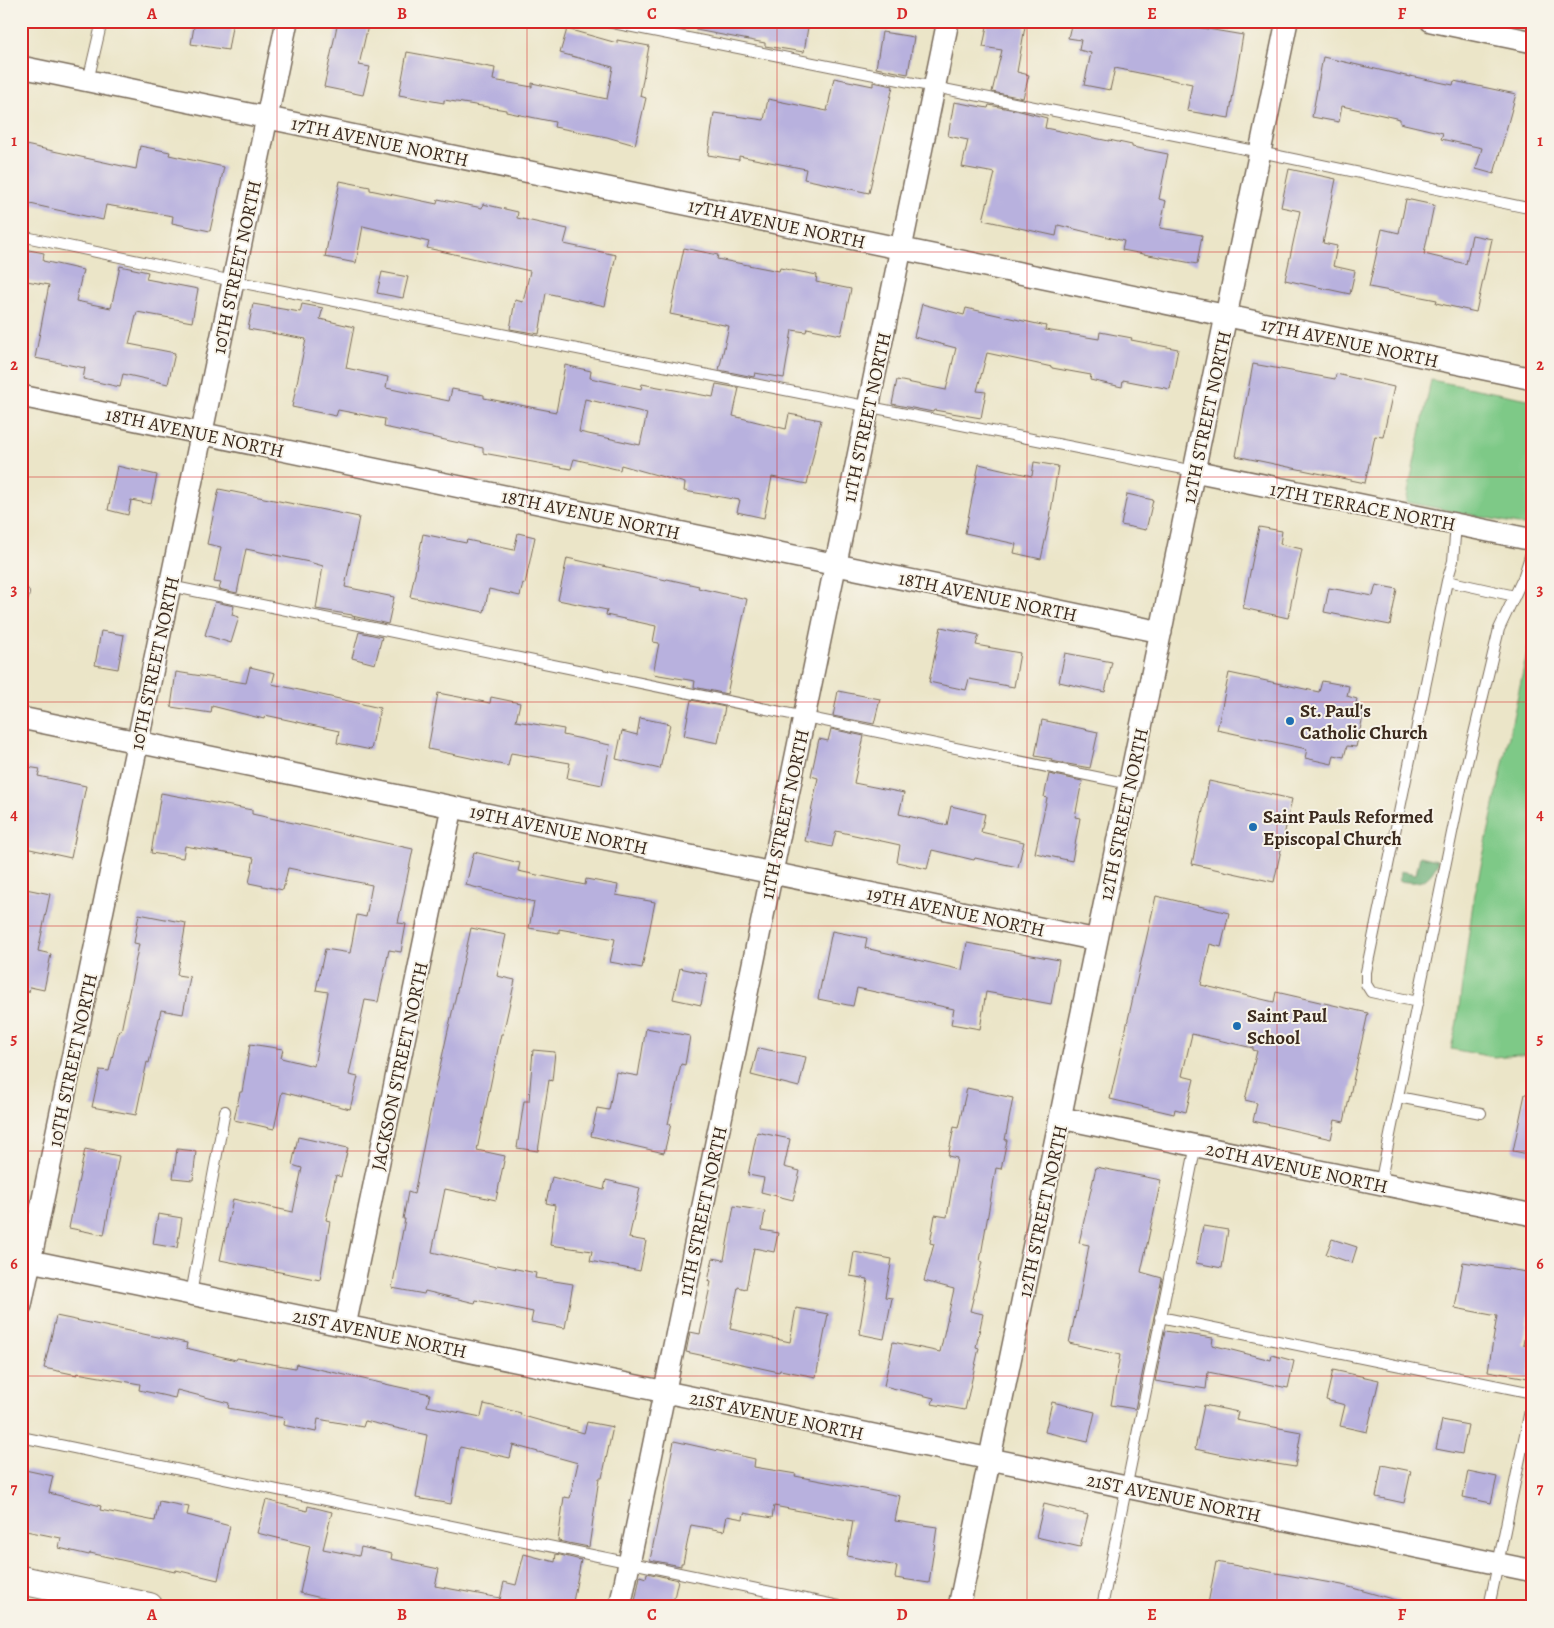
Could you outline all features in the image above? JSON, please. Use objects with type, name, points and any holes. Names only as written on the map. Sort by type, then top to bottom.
[{"type":"main road","points":[[21,1580],[149,1607]]},
{"type":"street","name":"10TH STREET NORTH","points":[[21,1305],[26,1260],[138,742],[287,21]]},
{"type":"street","name":"11TH STREET NORTH","points":[[620,1607],[948,21]]},
{"type":"street","name":"12TH STREET NORTH","points":[[959,1607],[1288,21]]},
{"type":"street","points":[[1431,21],[1533,42]]},
{"type":"street","name":"17TH AVENUE NORTH","points":[[21,67],[1533,379]]},
{"type":"street","name":"18TH AVENUE NORTH","points":[[21,396],[1161,632]]},
{"type":"street","name":"17TH TERRACE NORTH","points":[[1194,471],[1533,540]]},
{"type":"street","name":"19TH AVENUE NORTH","points":[[21,718],[1097,940]]},
{"type":"street","name":"JACKSON STREET NORTH","points":[[345,1326],[452,807]]},
{"type":"street","name":"20TH AVENUE NORTH","points":[[1061,1118],[1533,1216]]},
{"type":"street","name":"21ST AVENUE NORTH","points":[[26,1260],[1533,1571]]},
{"type":"lane","points":[[88,81],[102,21]]},
{"type":"lane","points":[[603,21],[1260,152],[1533,209]]},
{"type":"lane","points":[[21,236],[233,281],[1194,471]]},
{"type":"lane","points":[[1418,1002],[1371,992],[1366,984],[1366,972],[1447,580],[1453,561],[1456,524]]},
{"type":"lane","points":[[1380,1184],[1462,784],[1496,639],[1523,578],[1533,547]]},
{"type":"lane","points":[[1447,580],[1515,596]]},
{"type":"lane","points":[[170,586],[1130,784]]},
{"type":"lane","points":[[21,592],[24,593],[21,605]]},
{"type":"lane","points":[[1398,1097],[1481,1113]]},
{"type":"lane","points":[[192,1294],[226,1111]]},
{"type":"lane","points":[[1102,1607],[1196,1145]]},
{"type":"lane","points":[[1160,1317],[1533,1395],[1489,1607]]},
{"type":"lane","points":[[21,1437],[844,1607]]},
{"type":"green space","points":[[1431,380],[1533,400],[1533,527],[1406,502]]},
{"type":"green space","points":[[1533,625],[1533,1054],[1493,1057],[1451,1049],[1457,1022],[1473,903]]},
{"type":"green space","points":[[1420,856],[1437,860],[1438,863],[1430,875],[1423,881],[1418,882],[1399,881],[1400,871],[1416,874]]},
{"type":"building","points":[[195,21],[233,21],[228,50],[191,44]]},
{"type":"building","points":[[338,21],[369,21],[359,65],[370,67],[363,95],[324,87]]},
{"type":"building","points":[[697,21],[809,21],[804,52],[765,46],[765,43],[696,30]]},
{"type":"building","points":[[988,21],[1026,21],[1017,72],[1029,75],[1023,98],[992,92],[1002,50],[983,47]]},
{"type":"building","points":[[1072,21],[1185,21],[1184,25],[1243,35],[1229,118],[1187,111],[1192,84],[1115,68],[1110,90],[1084,85],[1091,53],[1079,50],[1081,40],[1068,38]]},
{"type":"building","points":[[567,29],[617,43],[617,40],[649,46],[640,96],[646,98],[635,145],[607,137],[554,127],[555,122],[506,112],[506,110],[444,100],[444,103],[399,95],[407,52],[495,68],[493,80],[532,87],[532,83],[607,99],[613,67],[560,53]]},
{"type":"building","points":[[882,32],[914,37],[908,74],[876,68]]},
{"type":"building","points":[[1323,57],[1410,77],[1453,85],[1454,81],[1516,94],[1494,174],[1476,169],[1482,148],[1441,139],[1443,133],[1400,123],[1400,119],[1342,106],[1339,122],[1312,117]]},
{"type":"building","points":[[834,78],[873,86],[873,82],[893,86],[869,193],[804,179],[806,169],[739,156],[739,160],[708,155],[714,113],[764,120],[768,99],[827,111]]},
{"type":"building","points":[[954,102],[988,108],[989,105],[1020,111],[1047,118],[1045,128],[1168,154],[1159,199],[1166,201],[1160,228],[1202,235],[1197,264],[1122,250],[1124,241],[1058,225],[1056,236],[983,220],[995,173],[962,167],[968,140],[948,136]]},
{"type":"building","points":[[21,144],[136,169],[140,146],[170,152],[169,155],[224,167],[210,231],[172,223],[173,216],[106,205],[103,220],[21,202]]},
{"type":"building","points":[[1289,169],[1336,179],[1323,243],[1337,246],[1333,266],[1355,271],[1350,294],[1285,280],[1300,211],[1281,207]]},
{"type":"building","points":[[340,181],[370,187],[370,190],[437,204],[438,199],[482,208],[483,204],[518,212],[517,218],[568,229],[564,244],[616,255],[605,306],[546,293],[539,334],[510,329],[515,300],[523,302],[530,271],[427,248],[429,242],[363,226],[356,263],[325,257]]},
{"type":"building","points":[[1406,199],[1434,205],[1424,254],[1466,264],[1472,235],[1492,239],[1476,312],[1436,303],[1437,300],[1369,287],[1382,229],[1399,233]]},
{"type":"building","points":[[684,248],[718,255],[717,259],[779,271],[780,268],[817,275],[816,282],[851,289],[841,335],[807,328],[806,332],[792,330],[784,378],[755,373],[754,377],[719,370],[729,326],[670,314]]},
{"type":"building","points":[[24,249],[44,253],[43,261],[83,270],[76,301],[111,308],[120,266],[148,272],[146,279],[198,289],[192,322],[137,312],[129,344],[175,353],[168,384],[123,374],[120,387],[83,379],[85,368],[35,358],[49,285],[21,280],[21,262]]},
{"type":"building","points":[[382,272],[408,277],[403,298],[377,293]]},
{"type":"building","points":[[253,304],[300,312],[302,304],[323,308],[320,319],[354,327],[346,368],[388,377],[386,388],[449,401],[452,389],[484,395],[484,398],[556,412],[565,365],[591,371],[590,378],[641,389],[642,384],[713,397],[716,384],[739,388],[733,416],[786,429],[789,414],[821,420],[807,484],[772,477],[764,518],[737,512],[740,500],[684,491],[685,483],[621,465],[620,470],[574,459],[571,469],[483,453],[483,448],[384,427],[385,419],[338,410],[336,416],[292,407],[306,339],[248,329]],"holes":[[[585,399],[647,413],[640,445],[579,432]]]},
{"type":"building","points":[[922,304],[964,315],[966,308],[1046,326],[1045,330],[1099,339],[1100,332],[1178,349],[1170,389],[1123,380],[1122,387],[1090,380],[1091,375],[987,353],[977,391],[986,392],[981,418],[934,410],[933,412],[892,404],[897,380],[946,390],[956,348],[914,337]]},
{"type":"building","points":[[1253,364],[1335,379],[1336,374],[1394,387],[1383,437],[1375,436],[1365,483],[1236,456]]},
{"type":"building","points":[[1034,462],[1058,466],[1041,559],[1014,553],[1016,544],[965,533],[979,464],[1032,476]]},
{"type":"building","points":[[117,466],[157,475],[151,504],[131,500],[128,515],[108,510]]},
{"type":"building","points":[[219,489],[359,517],[345,587],[394,597],[388,624],[316,609],[323,566],[309,562],[246,549],[237,593],[219,589],[221,583],[214,582],[221,547],[207,544]]},
{"type":"building","points":[[1127,494],[1153,500],[1146,530],[1121,525]]},
{"type":"building","points":[[1259,527],[1282,531],[1280,544],[1302,549],[1288,618],[1243,608]]},
{"type":"building","points":[[518,533],[535,537],[525,584],[523,583],[520,596],[489,589],[484,612],[410,597],[423,534],[466,543],[467,540],[514,550]]},
{"type":"building","points":[[567,558],[699,586],[698,588],[747,599],[727,694],[694,687],[695,681],[653,674],[659,643],[653,642],[656,626],[606,615],[607,610],[558,600]]},
{"type":"building","points":[[1376,585],[1397,589],[1390,625],[1324,612],[1329,588],[1373,596]]},
{"type":"building","points":[[215,602],[234,606],[232,615],[239,617],[231,643],[205,635]]},
{"type":"building","points":[[941,627],[979,635],[976,645],[1020,653],[1014,687],[969,679],[966,690],[929,682]]},
{"type":"building","points":[[101,631],[124,635],[118,669],[95,665]]},
{"type":"building","points":[[359,632],[382,637],[375,664],[352,658]]},
{"type":"building","points":[[1065,653],[1112,662],[1105,692],[1059,682]]},
{"type":"building","points":[[250,667],[275,673],[272,684],[380,708],[371,750],[337,743],[339,731],[265,715],[264,719],[212,706],[211,713],[171,707],[176,672],[246,683]]},
{"type":"building","name":"St. Paul's Catholic Church","points":[[1229,673],[1319,692],[1322,681],[1349,686],[1347,696],[1357,699],[1354,710],[1364,712],[1356,747],[1347,746],[1344,757],[1334,755],[1332,764],[1305,758],[1307,749],[1217,730]]},
{"type":"building","points":[[838,691],[880,699],[874,724],[833,716]]},
{"type":"building","points":[[438,693],[490,703],[491,697],[520,703],[516,721],[564,729],[563,735],[610,745],[602,785],[567,778],[570,763],[511,753],[508,766],[428,749]]},
{"type":"building","points":[[691,700],[725,707],[718,743],[684,736]]},
{"type":"building","points":[[640,718],[670,724],[660,769],[616,759],[622,731],[637,735]]},
{"type":"building","points":[[1042,720],[1098,732],[1090,768],[1035,756]]},
{"type":"building","points":[[831,729],[864,736],[854,783],[904,793],[899,814],[947,825],[951,806],[985,814],[981,832],[1024,842],[1018,867],[975,858],[974,860],[932,850],[927,869],[897,862],[900,845],[836,831],[832,847],[805,841],[818,778],[811,776],[819,739],[828,741]]},
{"type":"building","points":[[21,766],[40,769],[38,776],[86,786],[71,858],[21,847]]},
{"type":"building","points":[[1049,774],[1082,781],[1075,817],[1080,818],[1072,861],[1035,853],[1047,798],[1044,797]]},
{"type":"building","points":[[1209,781],[1292,799],[1274,882],[1192,864]]},
{"type":"building","points":[[161,793],[252,810],[252,814],[413,849],[398,923],[406,924],[401,952],[389,950],[378,1002],[365,1000],[349,1075],[358,1077],[350,1109],[282,1092],[274,1129],[234,1120],[240,1092],[242,1092],[250,1044],[283,1049],[281,1058],[314,1066],[328,992],[316,990],[325,949],[350,953],[357,915],[366,917],[372,885],[288,868],[283,890],[249,883],[254,858],[185,846],[183,858],[151,853]]},
{"type":"building","points":[[474,852],[520,863],[518,871],[585,885],[586,879],[618,885],[616,895],[655,902],[642,968],[610,962],[615,939],[559,929],[559,933],[529,928],[534,902],[466,885]]},
{"type":"building","points":[[21,888],[50,894],[38,951],[51,954],[44,990],[30,987],[29,992],[21,991]]},
{"type":"building","points":[[1156,896],[1229,913],[1221,947],[1210,944],[1201,985],[1274,1002],[1276,992],[1368,1013],[1344,1122],[1335,1120],[1331,1139],[1253,1121],[1257,1103],[1245,1100],[1257,1051],[1253,1050],[1253,1048],[1192,1034],[1182,1076],[1194,1079],[1186,1112],[1175,1109],[1174,1114],[1110,1099]]},
{"type":"building","points":[[139,914],[186,923],[177,975],[190,977],[183,1014],[161,1010],[149,1063],[147,1062],[136,1115],[92,1107],[100,1070],[109,1071],[119,1030],[121,1031],[139,944],[134,943]]},
{"type":"building","points":[[471,928],[506,935],[497,976],[515,980],[503,1034],[501,1034],[477,1150],[505,1156],[496,1200],[445,1189],[432,1252],[496,1267],[497,1265],[536,1273],[535,1278],[573,1284],[565,1328],[531,1322],[533,1312],[476,1300],[475,1303],[425,1291],[424,1294],[392,1288],[408,1192],[414,1194],[434,1093]]},
{"type":"building","points":[[832,931],[867,938],[865,948],[962,970],[967,943],[1059,960],[1051,1004],[986,992],[980,1029],[951,1024],[954,1009],[857,988],[853,1006],[818,999]]},
{"type":"building","points":[[680,968],[707,974],[701,1005],[673,999]]},
{"type":"building","points":[[646,1028],[690,1036],[685,1065],[681,1064],[668,1124],[671,1124],[664,1153],[591,1136],[597,1108],[609,1110],[616,1072],[638,1076]]},
{"type":"building","points":[[758,1048],[806,1057],[799,1087],[751,1075]]},
{"type":"building","points":[[533,1050],[555,1052],[552,1081],[549,1080],[538,1151],[517,1148],[524,1101],[529,1101]]},
{"type":"building","points":[[967,1088],[1013,1098],[1001,1169],[996,1168],[980,1261],[982,1262],[970,1311],[983,1314],[976,1347],[979,1348],[965,1410],[932,1404],[934,1398],[884,1386],[893,1342],[940,1352],[954,1289],[924,1281],[934,1244],[930,1243],[935,1215],[947,1217],[957,1158],[948,1156],[954,1127],[958,1128]]},
{"type":"building","points":[[1525,1094],[1533,1094],[1533,1155],[1513,1151]]},
{"type":"building","points":[[757,1132],[790,1139],[784,1167],[800,1171],[793,1200],[761,1192],[764,1178],[748,1175]]},
{"type":"building","points":[[298,1137],[348,1148],[341,1177],[336,1175],[326,1220],[330,1221],[320,1280],[220,1260],[233,1199],[293,1212],[302,1168],[292,1165]]},
{"type":"building","points":[[85,1149],[119,1156],[104,1235],[69,1228]]},
{"type":"building","points":[[177,1149],[196,1151],[193,1180],[173,1178]]},
{"type":"building","points":[[1096,1167],[1161,1180],[1141,1272],[1162,1278],[1135,1409],[1111,1405],[1120,1355],[1069,1343],[1077,1312],[1089,1245],[1079,1243]]},
{"type":"building","points":[[552,1177],[604,1190],[606,1180],[640,1188],[629,1238],[646,1241],[640,1271],[590,1261],[592,1251],[550,1245],[555,1205],[546,1203]]},
{"type":"building","points":[[734,1206],[765,1211],[762,1230],[778,1233],[774,1252],[754,1248],[746,1289],[738,1287],[730,1329],[790,1342],[796,1308],[828,1314],[816,1377],[780,1370],[779,1372],[686,1352],[690,1332],[700,1334],[711,1282],[708,1281],[713,1258],[724,1260]]},
{"type":"building","points":[[158,1214],[182,1218],[177,1248],[153,1244]]},
{"type":"building","points":[[1203,1226],[1228,1230],[1222,1268],[1196,1263]]},
{"type":"building","points":[[1332,1239],[1357,1247],[1352,1263],[1326,1254]]},
{"type":"building","points":[[854,1252],[892,1259],[885,1297],[892,1298],[884,1339],[859,1334],[868,1279],[850,1276]]},
{"type":"building","points":[[1463,1262],[1533,1273],[1533,1289],[1523,1345],[1533,1347],[1528,1378],[1488,1371],[1497,1316],[1455,1308]]},
{"type":"building","points":[[56,1316],[187,1343],[186,1348],[236,1360],[237,1358],[295,1368],[296,1364],[430,1394],[427,1406],[481,1417],[484,1404],[521,1413],[520,1415],[584,1433],[587,1422],[613,1427],[602,1478],[599,1478],[589,1547],[558,1541],[564,1497],[570,1498],[578,1463],[513,1445],[510,1458],[460,1447],[451,1504],[416,1498],[427,1435],[365,1421],[363,1427],[318,1419],[316,1432],[283,1425],[284,1418],[228,1408],[229,1403],[177,1390],[175,1398],[139,1390],[140,1384],[44,1368]]},
{"type":"building","points":[[1165,1331],[1213,1338],[1212,1345],[1271,1360],[1272,1355],[1294,1361],[1288,1388],[1208,1372],[1206,1389],[1155,1381]]},
{"type":"building","points":[[1333,1370],[1379,1380],[1367,1432],[1340,1426],[1345,1405],[1326,1400]]},
{"type":"building","points":[[1052,1402],[1095,1412],[1088,1442],[1045,1432]]},
{"type":"building","points":[[1204,1405],[1238,1412],[1236,1420],[1301,1432],[1295,1467],[1195,1449]]},
{"type":"building","points":[[1442,1420],[1468,1425],[1462,1454],[1436,1449]]},
{"type":"building","points":[[674,1441],[755,1459],[754,1467],[900,1496],[895,1521],[937,1527],[929,1583],[895,1578],[897,1566],[847,1556],[853,1521],[774,1506],[772,1518],[744,1513],[743,1519],[727,1516],[724,1531],[691,1525],[681,1566],[650,1560]]},
{"type":"building","points":[[1382,1465],[1411,1471],[1404,1503],[1376,1497]]},
{"type":"building","points":[[25,1470],[53,1476],[49,1493],[101,1506],[100,1510],[155,1521],[159,1501],[189,1507],[187,1515],[230,1526],[218,1580],[176,1570],[175,1572],[59,1548],[61,1538],[21,1530],[21,1489]]},
{"type":"building","points":[[1468,1471],[1497,1477],[1491,1503],[1463,1497]]},
{"type":"building","points":[[266,1500],[307,1511],[308,1506],[332,1512],[323,1549],[359,1556],[361,1547],[392,1554],[391,1559],[439,1569],[435,1586],[500,1598],[499,1604],[504,1582],[516,1585],[524,1554],[555,1562],[556,1554],[581,1560],[572,1607],[360,1607],[300,1593],[310,1546],[257,1533]]},
{"type":"building","points":[[1044,1504],[1088,1515],[1080,1547],[1036,1537]]},
{"type":"building","points":[[1216,1562],[1342,1585],[1399,1601],[1398,1607],[1227,1607],[1208,1604]]},
{"type":"building","points":[[647,1573],[678,1580],[672,1607],[634,1607],[640,1576],[646,1578]]},
{"type":"place","name":"St. Paul's Catholic Church","points":[[1290,721]]},
{"type":"place","name":"Saint Pauls Reformed Episcopal Church","points":[[1253,827]]},
{"type":"place","name":"Saint Paul School","points":[[1237,1026]]}]
